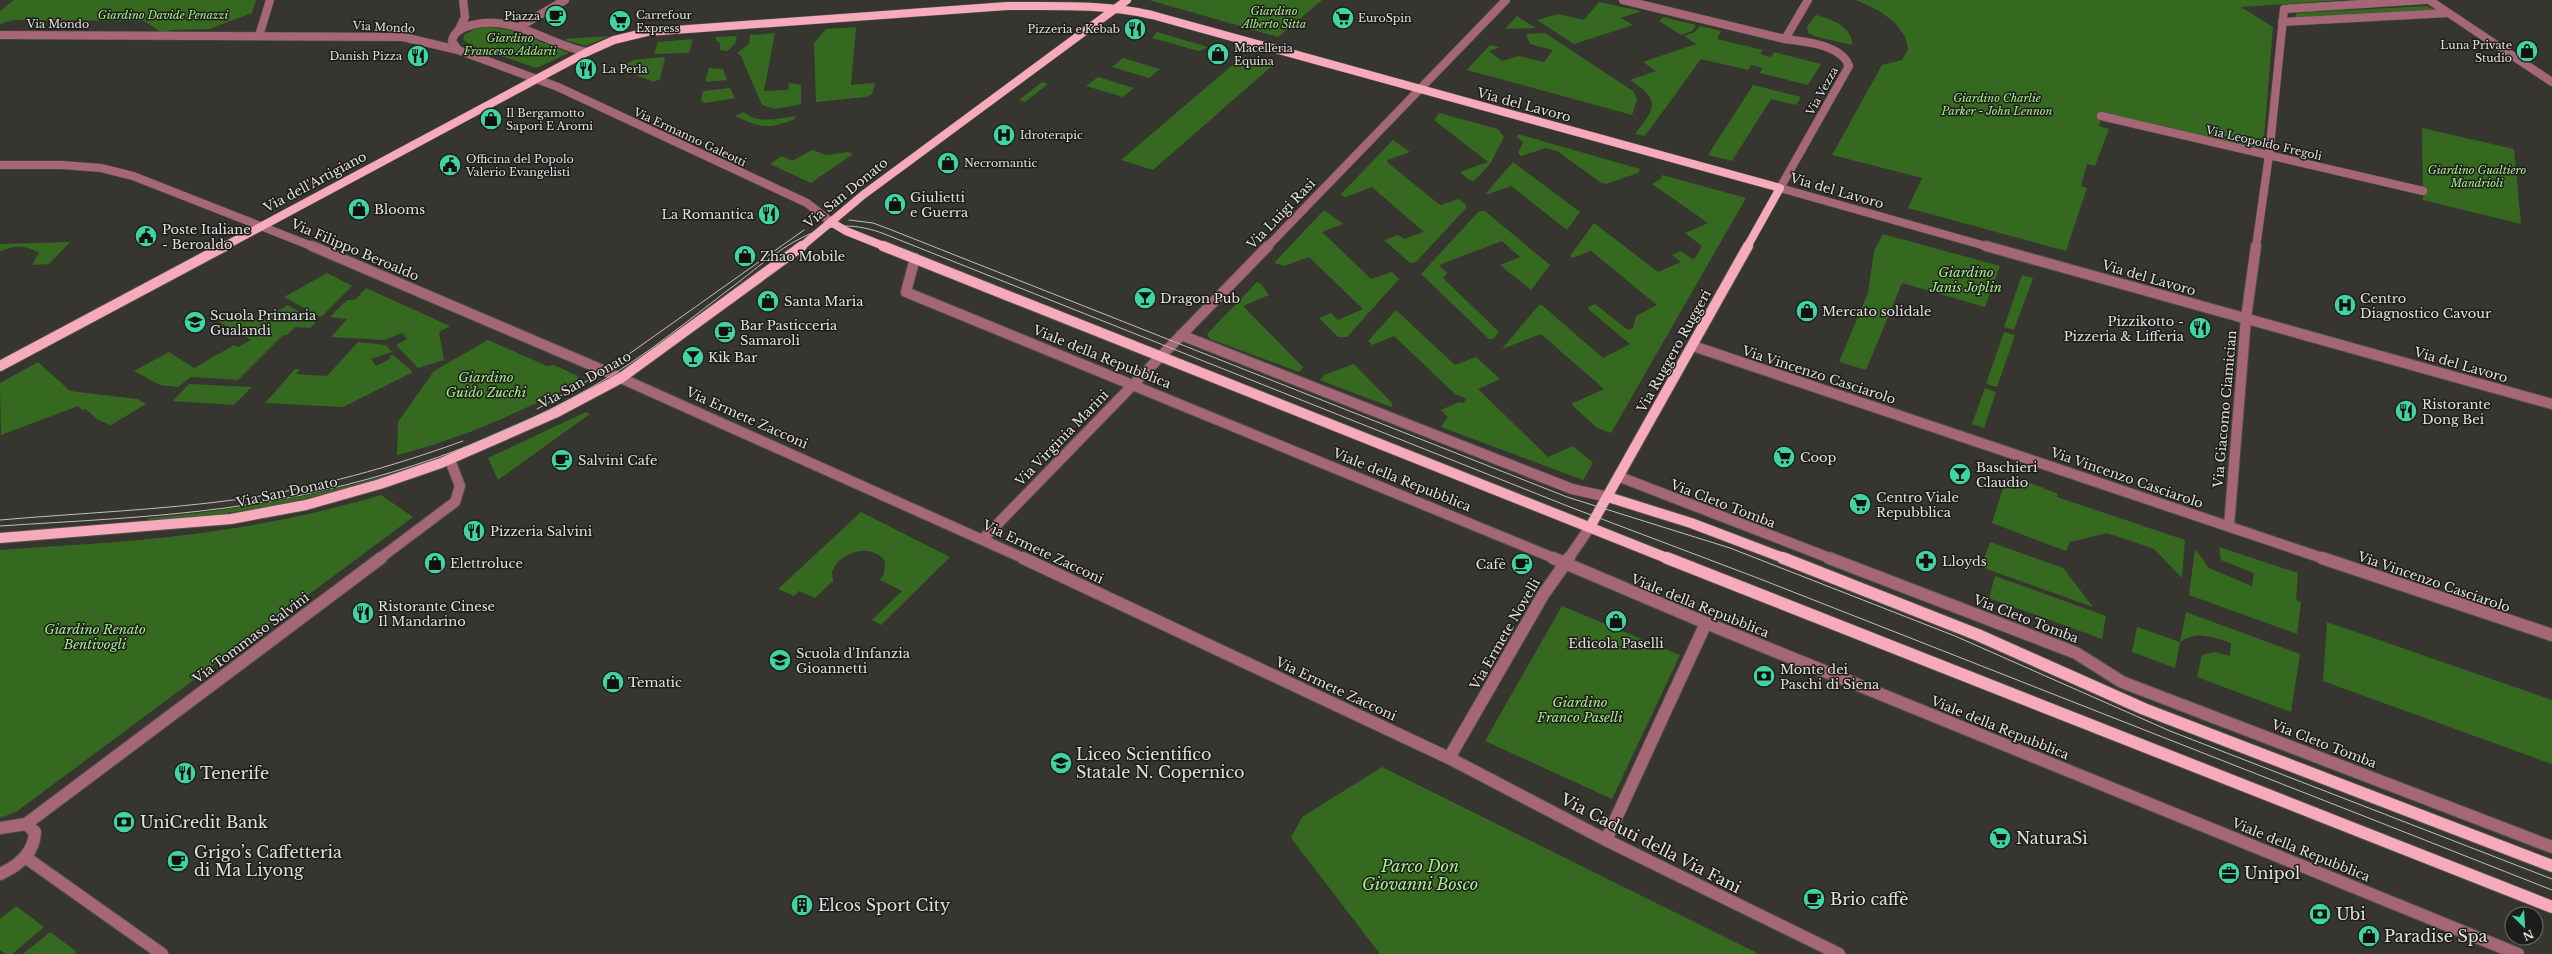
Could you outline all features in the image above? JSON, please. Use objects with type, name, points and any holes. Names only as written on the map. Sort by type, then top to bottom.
[{"type":"main road","name":"Via San Donato","points":[[0,538],[177,525],[266,513],[341,496],[450,460],[556,413],[621,378],[802,246],[971,114],[1125,1]]},
{"type":"main road","name":"Via del Lavoro","points":[[1007,6],[1049,6],[1152,14],[1420,90],[1780,188]]},
{"type":"main road","name":"Via dell'Artigiano","points":[[0,366],[587,52],[620,38],[647,32],[1007,6]]},
{"type":"main road","name":"Via Ruggero Ruggeri","points":[[1590,527],[1620,477],[1780,188]]},
{"type":"main road","name":"Viale della Repubblica","points":[[831,222],[846,231],[1160,356],[2552,907]]},
{"type":"main road","points":[[1608,497],[1691,523],[1816,570],[1978,635],[2144,709],[2552,866]]},
{"type":"street","points":[[260,36],[270,0]]},
{"type":"street","points":[[519,27],[565,0]]},
{"type":"street","points":[[1007,6],[1016,0]]},
{"type":"street","points":[[1116,0],[1125,1]]},
{"type":"street","name":"Via Luigi Rasi","points":[[1160,356],[1506,0]]},
{"type":"street","points":[[1623,0],[1785,39],[1808,0]]},
{"type":"street","points":[[2424,0],[2284,9],[2282,22],[2448,13]]},
{"type":"street","points":[[2428,0],[2552,82]]},
{"type":"street","points":[[458,50],[452,41],[464,21],[466,12],[463,1]]},
{"type":"street","points":[[466,12],[474,19],[519,27],[587,52]]},
{"type":"street","points":[[458,30],[473,24],[490,22]]},
{"type":"street","name":"Via Giacomo Ciamician","points":[[2229,526],[2246,318],[2269,155],[2282,22]]},
{"type":"street","name":"Via Mondo","points":[[0,35],[403,38],[458,50],[536,79]]},
{"type":"street","name":"Via Vezza","points":[[1780,188],[1849,66],[1848,61],[1844,56],[1833,50],[1785,39]]},
{"type":"street","name":"Via Ermanno Galeotti","points":[[536,79],[558,87],[807,203],[831,222]]},
{"type":"street","name":"Via Leopoldo Fregoli","points":[[2101,116],[2423,191]]},
{"type":"street","name":"Via Filippo Beroaldo","points":[[0,165],[62,165],[101,168],[133,176],[262,225],[621,378]]},
{"type":"street","name":"Via del Lavoro","points":[[1780,188],[2552,404]]},
{"type":"street","name":"Viale della Repubblica","points":[[914,258],[906,292],[1565,563],[1706,623],[2518,954]]},
{"type":"street","points":[[1181,335],[1572,489],[1608,497]]},
{"type":"street","name":"Via Vincenzo Casciarolo","points":[[1693,346],[2552,635]]},
{"type":"street","name":"Via Virginia Marini","points":[[983,540],[1160,356]]},
{"type":"street","name":"Via Ermete Zacconi","points":[[621,378],[983,540],[1449,758]]},
{"type":"street","name":"Via Tommaso Salvini","points":[[26,824],[455,502],[461,488],[450,460]]},
{"type":"street","name":"Via Cleto Tomba","points":[[1620,477],[2076,653],[2122,682],[2552,847]]},
{"type":"street","name":"Via Ermete Novelli","points":[[1449,758],[1543,595],[1590,527]]},
{"type":"street","points":[[1606,840],[1706,623]]},
{"type":"street","name":"Via Caduti della Via Fani","points":[[1449,758],[1606,840],[1839,954]]},
{"type":"street","points":[[0,828],[26,824],[35,832],[36,840],[25,858],[0,874]]},
{"type":"street","points":[[25,858],[162,954]]},
{"type":"green space","name":"Giardino Davide Penazzi","points":[[14,0],[256,0],[252,13],[209,29],[167,30],[186,36],[161,36],[158,30],[144,21],[13,20],[0,24],[0,11]]},
{"type":"green space","name":"Giardino Alberto Sitta","points":[[1149,0],[1322,0],[1278,37]]},
{"type":"green space","name":"Giardino Charlie Parker - John Lennon","points":[[1856,0],[2343,0],[2241,7],[2273,27],[2263,150],[2101,116],[2099,126],[2109,129],[2095,166],[2087,164],[2081,186],[2087,188],[2066,251],[1908,208],[1922,178],[1832,155],[1882,65],[1902,60],[1908,49],[1906,40],[1896,24],[1873,8]]},
{"type":"green space","points":[[1599,2],[1641,11],[1621,18],[1633,25],[1574,44],[1537,20],[1558,14],[1584,20]]},
{"type":"green space","points":[[2426,6],[2436,10],[2297,18],[2295,16],[2297,13]]},
{"type":"green space","points":[[1816,15],[1834,21],[1845,28],[1851,38],[1852,45],[1817,37],[1808,33],[1807,27]]},
{"type":"green space","points":[[1517,16],[1536,28],[1505,29]]},
{"type":"green space","points":[[1663,17],[1696,25],[1692,31],[1681,35],[1659,21]]},
{"type":"green space","points":[[1700,26],[1721,31],[1717,39],[1763,50],[1760,54],[1771,57],[1774,52],[1821,64],[1808,85],[1760,73],[1762,68],[1751,65],[1748,70],[1701,59],[1645,136],[1635,134],[1647,118],[1651,111],[1652,105],[1651,99],[1647,94],[1630,80],[1656,71],[1643,62],[1696,44],[1684,36],[1695,32]]},
{"type":"green space","name":"Giardino Francesco Addarii","points":[[490,27],[514,31],[569,53],[536,68],[475,47],[463,40],[464,35],[475,29]]},
{"type":"green space","points":[[856,27],[851,85],[875,83],[872,94],[866,97],[816,102],[814,43],[826,29]]},
{"type":"green space","points":[[1157,32],[1208,47],[1199,51],[1152,38]]},
{"type":"green space","points":[[775,33],[764,91],[788,90],[789,83],[801,85],[801,104],[774,109],[762,105],[741,56],[737,53],[749,44],[750,35]]},
{"type":"green space","points":[[1545,33],[1633,91],[1637,99],[1632,115],[1467,70],[1490,45],[1500,47],[1489,51],[1502,61],[1519,56],[1544,62],[1553,50],[1530,44],[1526,34]]},
{"type":"green space","points":[[610,36],[586,46],[565,40],[565,39]]},
{"type":"green space","points":[[737,36],[735,44],[727,51],[720,50],[720,43],[716,41],[716,37]]},
{"type":"green space","points":[[693,39],[689,53],[654,54],[658,42]]},
{"type":"green space","points":[[1242,57],[1273,65],[1153,170],[1121,160]]},
{"type":"green space","points":[[665,58],[660,79],[654,82],[618,68],[634,60]]},
{"type":"green space","points":[[1123,58],[1160,69],[1149,78],[1112,67]]},
{"type":"green space","points":[[709,68],[723,69],[727,80],[705,82]]},
{"type":"green space","points":[[1098,77],[1134,88],[1123,97],[1086,86]]},
{"type":"green space","points":[[1042,82],[1048,84],[1025,102],[1019,100]]},
{"type":"green space","points":[[1753,85],[1801,97],[1796,105],[1771,99],[1732,161],[1708,155]]},
{"type":"green space","points":[[730,88],[735,98],[705,103],[701,101],[703,91]]},
{"type":"green space","points":[[744,112],[749,116],[762,120],[796,116],[795,119],[785,123],[764,126],[735,116]]},
{"type":"green space","points":[[1439,113],[1498,129],[1504,137],[1490,164],[1474,181],[1469,180],[1460,172],[1488,162],[1434,120]]},
{"type":"green space","name":"Giardino Gualtiero Mandrioli","points":[[2422,128],[2514,149],[2521,224],[2423,200]]},
{"type":"green space","points":[[1518,134],[1640,169],[1638,173],[1606,184],[1600,182],[1557,151],[1546,148],[1521,156],[1518,153],[1523,142],[1517,137]]},
{"type":"green space","points":[[1393,140],[1410,152],[1387,160],[1388,163],[1440,205],[1459,199],[1466,205],[1466,208],[1416,262],[1410,263],[1384,240],[1398,235],[1404,239],[1424,232],[1372,187],[1346,197],[1340,195]]},
{"type":"green space","points":[[812,150],[826,155],[848,152],[853,154],[811,183],[770,164],[782,156],[792,161]]},
{"type":"green space","points":[[1513,162],[1580,212],[1567,230],[1511,186],[1489,194],[1486,193]]},
{"type":"green space","points":[[1662,175],[1746,198],[1611,433],[1597,428],[1571,404],[1604,389],[1541,334],[1502,349],[1539,305],[1542,305],[1603,358],[1630,344],[1587,308],[1595,304],[1628,330],[1633,328],[1636,316],[1657,305],[1591,251],[1572,258],[1570,256],[1594,223],[1658,272],[1681,262],[1672,255],[1681,251],[1692,259],[1695,258],[1702,246],[1685,233],[1708,223],[1652,184],[1661,179]]},
{"type":"green space","points":[[1324,210],[1343,224],[1322,232],[1371,279],[1392,272],[1399,279],[1347,337],[1338,337],[1319,318],[1331,313],[1338,320],[1363,309],[1309,257],[1284,266],[1274,263]]},
{"type":"green space","points":[[1479,211],[1485,211],[1550,265],[1531,290],[1500,265],[1520,257],[1502,241],[1439,265],[1447,273],[1443,278],[1499,332],[1493,339],[1489,339],[1421,274]]},
{"type":"green space","name":"Giardino Janis Joplin","points":[[1883,234],[2000,266],[1985,307],[1902,283],[1866,370],[1839,362],[1868,293],[1874,251]]},
{"type":"green space","points":[[70,242],[49,264],[32,265],[39,253],[29,248],[15,247],[0,251],[0,244]]},
{"type":"green space","points":[[327,273],[352,286],[321,317],[284,297]]},
{"type":"green space","points":[[2022,275],[2033,278],[2014,330],[2004,327]]},
{"type":"green space","points":[[1257,282],[1261,284],[1269,295],[1243,306],[1303,367],[1299,372],[1210,339],[1207,334]]},
{"type":"green space","points":[[366,288],[450,326],[439,332],[444,360],[418,368],[396,345],[407,339],[402,333],[385,340],[331,337],[347,319],[330,317],[347,300],[355,300]]},
{"type":"green space","points":[[288,305],[316,322],[310,328],[295,327],[287,335],[283,335],[238,380],[191,377],[178,387],[160,385],[134,371],[169,352],[194,368],[234,345],[238,347],[251,340],[219,322],[241,311],[260,322]]},
{"type":"green space","points":[[1396,310],[1455,365],[1476,357],[1500,379],[1478,389],[1548,457],[1573,446],[1593,463],[1583,480],[1441,427],[1448,417],[1441,410],[1459,402],[1464,403],[1466,398],[1456,395],[1394,336],[1372,345],[1368,341]]},
{"type":"green space","points":[[2004,332],[2015,335],[1997,387],[1986,384]]},
{"type":"green space","name":"Giardino Guido Zucchi","points":[[488,340],[547,366],[554,365],[578,376],[577,381],[555,394],[482,427],[432,445],[397,455],[398,422],[434,371]]},
{"type":"green space","points":[[358,342],[386,345],[392,352],[371,359],[376,366],[390,359],[390,356],[393,355],[413,372],[343,407],[265,403],[295,369],[300,369],[296,374],[327,376]]},
{"type":"green space","points":[[38,362],[70,391],[137,399],[146,404],[111,425],[98,420],[86,409],[82,410],[78,406],[1,435],[0,383]]},
{"type":"green space","points":[[1354,364],[1393,404],[1391,407],[1320,380],[1324,375]]},
{"type":"green space","points":[[189,384],[252,387],[234,405],[173,401]]},
{"type":"green space","points":[[1985,388],[1996,392],[1984,428],[1972,424]]},
{"type":"green space","points":[[586,412],[590,414],[498,480],[488,458]]},
{"type":"green space","points":[[438,459],[427,465],[339,491],[275,505],[211,515],[145,522],[149,518],[224,510],[296,498],[366,481]]},
{"type":"green space","points":[[2006,478],[2028,486],[2028,482],[2058,494],[2057,497],[2185,540],[2182,578],[2154,549],[2107,533],[2070,542],[2066,551],[1992,523]]},
{"type":"green space","name":"Giardino Renato Bentivogli","points":[[381,495],[413,517],[16,812],[0,818],[0,550],[139,540],[210,532],[309,514]]},
{"type":"green space","points":[[861,512],[950,557],[881,625],[872,620],[902,591],[880,580],[884,574],[885,561],[879,555],[872,552],[856,552],[842,559],[832,572],[833,581],[815,598],[799,591],[794,596],[778,589]]},
{"type":"green space","points":[[1990,542],[2063,568],[2093,607],[1981,567]]},
{"type":"green space","points":[[2219,547],[2298,573],[2296,600],[2301,602],[2297,634],[2189,595],[2195,549],[2209,568],[2252,586],[2254,573],[2221,560]]},
{"type":"green space","points":[[1995,576],[2106,616],[2102,639],[1989,598]]},
{"type":"green space","name":"Giardino Franco Paselli","points":[[1562,606],[1680,655],[1612,799],[1485,741]]},
{"type":"green space","points":[[2186,612],[2300,654],[2291,712],[2197,677],[2202,655],[2214,652],[2230,656],[2231,643],[2199,635],[2186,638],[2180,642]]},
{"type":"green space","points":[[2327,622],[2552,700],[2552,764],[2323,681]]},
{"type":"green space","points":[[2137,627],[2180,642],[2175,668],[2132,652]]},
{"type":"green space","name":"Parco Don Giovanni Bosco","points":[[1382,767],[1759,954],[1380,954],[1291,838],[1302,817]]},
{"type":"green space","points":[[16,906],[44,927],[12,954],[5,954],[0,950],[0,919]]},
{"type":"green space","points":[[50,932],[77,952],[75,954],[23,954]]},
{"type":"tram line","points":[[849,220],[873,223],[889,229],[1567,497],[1730,548],[1955,636],[2170,731],[2552,879]]},
{"type":"tram line","points":[[0,526],[141,517],[273,501],[368,479],[460,449],[505,431],[549,410],[612,375],[649,350],[768,259],[799,239],[829,228],[852,226],[882,233],[1570,507],[1755,577],[2552,890]]},
{"type":"tram line","points":[[537,409],[605,371],[804,230]]},
{"type":"tram line","points":[[0,520],[181,506],[241,499],[298,489],[354,476],[463,441]]},
{"type":"place","name":"Piazza","points":[[556,16]]},
{"type":"place","name":"EuroSpin","points":[[1343,18]]},
{"type":"place","name":"Carrefour Express","points":[[620,21]]},
{"type":"place","name":"Pizzeria e Kebab","points":[[1135,29]]},
{"type":"place","name":"Luna Private Studio","points":[[2527,51]]},
{"type":"place","name":"Macelleria Equina","points":[[1218,54]]},
{"type":"place","name":"Danish Pizza","points":[[418,56]]},
{"type":"place","name":"La Perla","points":[[586,69]]},
{"type":"place","name":"Il Bergamotto Sapori E Aromi","points":[[491,119]]},
{"type":"place","name":"Idroterapic","points":[[1004,135]]},
{"type":"place","name":"Necromantic","points":[[948,163]]},
{"type":"place","name":"Officina del Popolo Valerio Evangelisti","points":[[450,165]]},
{"type":"place","name":"Giulietti e Guerra","points":[[895,204]]},
{"type":"place","name":"Blooms","points":[[359,209]]},
{"type":"place","name":"La Romantica","points":[[769,214]]},
{"type":"place","name":"Poste Italiane - Beroaldo","points":[[146,236]]},
{"type":"place","name":"Zhao Mobile","points":[[745,256]]},
{"type":"place","name":"Dragon Pub","points":[[1145,298]]},
{"type":"place","name":"Santa Maria","points":[[768,301]]},
{"type":"place","name":"Centro Diagnostico Cavour","points":[[2345,305]]},
{"type":"place","name":"Mercato solidale","points":[[1807,311]]},
{"type":"place","name":"Scuola Primaria Gualandi","points":[[195,322]]},
{"type":"place","name":"Pizzikotto - Pizzeria & Lifferia","points":[[2200,328]]},
{"type":"place","name":"Bar Pasticceria Samaroli","points":[[725,332]]},
{"type":"place","name":"Kik Bar","points":[[693,357]]},
{"type":"place","name":"Ristorante Dong Bei","points":[[2406,411]]},
{"type":"place","name":"Coop","points":[[1784,457]]},
{"type":"place","name":"Salvini Cafe","points":[[562,460]]},
{"type":"place","name":"Baschieri Claudio","points":[[1960,474]]},
{"type":"place","name":"Centro Viale Repubblica","points":[[1860,504]]},
{"type":"place","name":"Pizzeria Salvini","points":[[474,531]]},
{"type":"place","name":"Lloyds","points":[[1926,561]]},
{"type":"place","name":"Elettroluce","points":[[435,563]]},
{"type":"place","name":"Cafè","points":[[1522,564]]},
{"type":"place","name":"Ristorante Cinese Il Mandarino","points":[[363,613]]},
{"type":"place","name":"Edicola Paselli","points":[[1616,621]]},
{"type":"place","name":"Scuola d'Infanzia Gioannetti","points":[[780,660]]},
{"type":"place","name":"Monte dei Paschi di Siena","points":[[1764,676]]},
{"type":"place","name":"Tematic","points":[[613,682]]},
{"type":"place","name":"Liceo Scientifico Statale N. Copernico","points":[[1061,763]]},
{"type":"place","name":"Tenerife","points":[[185,773]]},
{"type":"place","name":"UniCredit Bank","points":[[124,822]]},
{"type":"place","name":"NaturaSì","points":[[2000,838]]},
{"type":"place","name":"Grigo’s Caffetteria di Ma Liyong","points":[[178,861]]},
{"type":"place","name":"Unipol","points":[[2229,873]]},
{"type":"place","name":"Brio caffè","points":[[1814,899]]},
{"type":"place","name":"Elcos Sport City","points":[[802,905]]},
{"type":"place","name":"Ubi","points":[[2320,914]]},
{"type":"place","name":"Paradise Spa","points":[[2369,936]]}]
